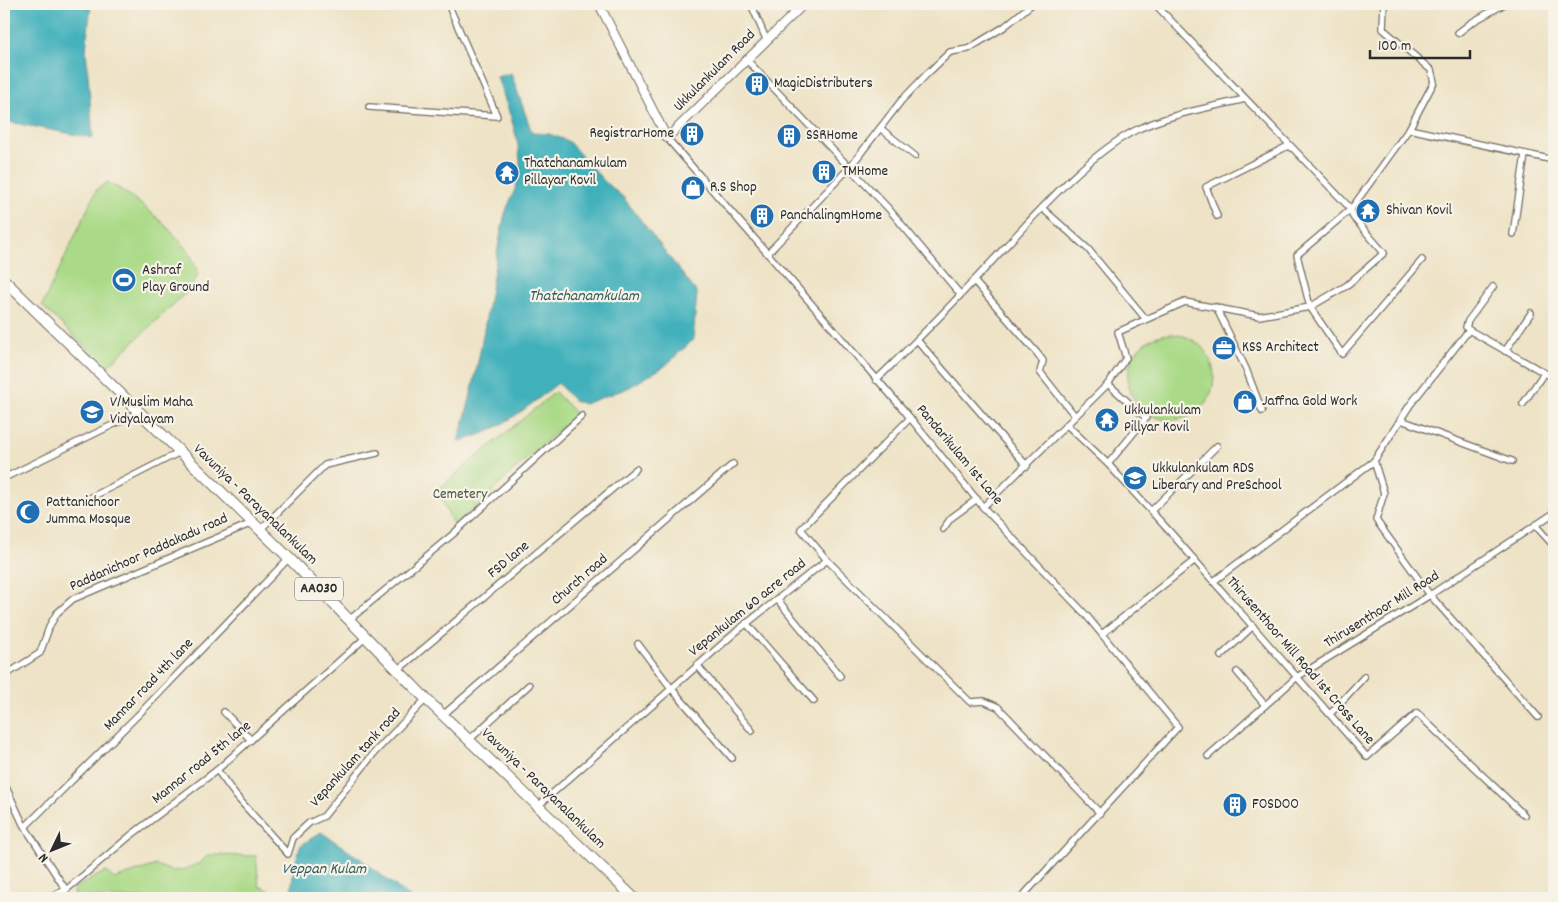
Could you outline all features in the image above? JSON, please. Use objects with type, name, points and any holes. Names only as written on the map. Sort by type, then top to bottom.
[{"type":"highway","name":"Vavuniya - Parayanalankulam","points":[[4,280],[289,558],[426,699],[634,898]]},
{"type":"street","points":[[369,107],[497,116],[448,4]]},
{"type":"street","name":"Pandarikulam 1st Lane","points":[[599,4],[667,138],[910,418],[983,507],[1102,634],[1178,727],[1021,898]]},
{"type":"street","points":[[751,4],[766,39]]},
{"type":"street","name":"Ukkulankulam Road","points":[[667,138],[766,39],[804,4]]},
{"type":"street","points":[[768,253],[850,167],[901,101],[950,52],[968,49],[1004,27],[1032,4]]},
{"type":"street","points":[[983,507],[1027,466],[1108,384],[1126,358],[1118,332],[1185,302],[1259,316],[1310,307],[1346,286],[1384,253],[1353,217],[1351,209],[1155,4]]},
{"type":"street","points":[[1384,4],[1383,28],[1431,70],[1434,82],[1409,129],[1351,209],[1297,255],[1310,307],[1342,354],[1422,260]]},
{"type":"street","points":[[1458,33],[1471,23],[1504,4]]},
{"type":"street","points":[[746,60],[888,208],[960,294]]},
{"type":"street","points":[[876,380],[974,281],[1042,208],[1093,160],[1135,131],[1166,118],[1245,99]]},
{"type":"street","points":[[880,128],[915,156]]},
{"type":"street","points":[[1409,129],[1554,160]]},
{"type":"street","points":[[1216,216],[1206,187],[1288,146],[1292,149]]},
{"type":"street","points":[[1513,234],[1525,155]]},
{"type":"street","points":[[1042,208],[1088,249],[1146,318]]},
{"type":"street","points":[[974,281],[1043,361],[1040,372],[1075,416]]},
{"type":"street","points":[[1493,287],[1468,321],[1466,327],[1468,330],[1544,373],[1550,376],[1554,373]]},
{"type":"street","points":[[1216,307],[1246,369],[1262,411]]},
{"type":"street","points":[[1505,351],[1531,313]]},
{"type":"street","points":[[1214,581],[1374,461],[1401,420],[1468,330]]},
{"type":"street","points":[[917,340],[1027,466]]},
{"type":"street","points":[[1523,404],[1544,373]]},
{"type":"street","points":[[1108,384],[1146,418],[1108,464]]},
{"type":"street","points":[[4,478],[139,412]]},
{"type":"street","points":[[349,620],[452,535],[582,416]]},
{"type":"street","name":"Vepankulam 60 acre road","points":[[538,806],[746,623],[827,560],[801,529],[910,418]]},
{"type":"street","points":[[1401,420],[1512,462]]},
{"type":"street","name":"Thirusenthoor Mill Road 1st Cross Lane","points":[[1067,424],[1108,464],[1151,511],[1367,756],[1418,712],[1524,815]]},
{"type":"street","points":[[1151,511],[1217,446]]},
{"type":"street","points":[[84,501],[180,452]]},
{"type":"street","points":[[256,526],[325,464],[377,453]]},
{"type":"street","points":[[1374,461],[1384,493],[1376,520],[1430,595],[1538,717]]},
{"type":"street","name":"Church road","points":[[443,715],[733,464]]},
{"type":"street","name":"FSD lane","points":[[398,670],[636,469]]},
{"type":"street","points":[[943,529],[951,518],[977,499]]},
{"type":"street","name":"Thirusenthoor Mill Road","points":[[1208,756],[1297,677],[1430,595],[1554,513]]},
{"type":"street","points":[[1535,525],[1554,546]]},
{"type":"street","name":"Paddanichoor Paddakadu road","points":[[4,676],[40,653],[50,625],[57,613],[73,599],[256,526]]},
{"type":"street","name":"Mannar road 4th lane","points":[[25,827],[146,708],[289,558]]},
{"type":"street","points":[[827,560],[970,702],[984,701],[998,707],[1100,813]]},
{"type":"street","points":[[1102,634],[1195,560]]},
{"type":"street","points":[[777,599],[840,676]]},
{"type":"street","points":[[746,623],[814,701]]},
{"type":"street","points":[[1221,656],[1253,626]]},
{"type":"street","name":"Mannar road 5th lane","points":[[48,898],[66,890],[130,836],[217,770],[365,638]]},
{"type":"street","points":[[638,644],[671,688],[732,758]]},
{"type":"street","points":[[698,666],[752,731]]},
{"type":"street","points":[[1237,672],[1265,705]]},
{"type":"street","points":[[1330,714],[1364,677]]},
{"type":"street","points":[[469,740],[530,685]]},
{"type":"street","name":"Vepankulam tank road","points":[[217,770],[236,796],[288,854],[294,838],[309,823],[324,816],[375,752],[426,699]]},
{"type":"street","points":[[224,712],[251,740]]},
{"type":"street","points":[[4,783],[25,827],[66,890]]},
{"type":"green space","name":"Ashraf Play Ground","points":[[108,182],[129,195],[176,236],[191,256],[198,274],[192,287],[107,367],[42,306],[97,189]]},
{"type":"green space","points":[[1171,334],[1187,338],[1201,347],[1210,361],[1214,377],[1210,393],[1201,407],[1187,416],[1171,420],[1155,416],[1141,407],[1132,393],[1128,377],[1132,361],[1141,347],[1155,338]]},
{"type":"green space","name":"Cemetery","points":[[555,392],[576,414],[454,526],[437,490]]},
{"type":"green space","points":[[208,855],[256,856],[259,886],[272,892],[272,898],[76,898],[73,889],[106,871],[114,879],[156,865],[172,871],[182,870],[200,863]]},
{"type":"water","points":[[4,4],[91,4],[86,50],[93,138],[4,121]]},
{"type":"water","name":"Thatchanamkulam","points":[[511,73],[532,133],[549,134],[568,141],[606,183],[623,197],[697,293],[693,340],[665,366],[628,388],[584,404],[573,400],[558,383],[523,410],[498,426],[458,441],[473,387],[503,222],[519,178],[519,150],[508,108],[497,77]]},
{"type":"water","name":"Veppan Kulam","points":[[321,832],[362,860],[411,898],[291,898],[293,871],[300,846]]},
{"type":"place","name":"MagicDistributers","points":[[757,84]]},
{"type":"place","name":"RegistrarHome","points":[[692,134]]},
{"type":"place","name":"SSRHome","points":[[789,136]]},
{"type":"place","name":"TMHome","points":[[824,172]]},
{"type":"place","name":"Thatchanamkulam Pillayar Kovil","points":[[507,173]]},
{"type":"place","name":"R.S Shop","points":[[693,188]]},
{"type":"place","name":"Shivan Kovil","points":[[1368,211]]},
{"type":"place","name":"PanchalingmHome","points":[[762,216]]},
{"type":"place","name":"Ashraf Play Ground","points":[[124,280]]},
{"type":"place","name":"KSS Architect","points":[[1224,348]]},
{"type":"place","name":"Jaffna Gold Work","points":[[1245,402]]},
{"type":"place","name":"V/Muslim Maha Vidyalayam","points":[[92,412]]},
{"type":"place","name":"Ukkulankulam Pillyar Kovil","points":[[1107,420]]},
{"type":"place","name":"Ukkulankulam RDS Liberary and PreSchool","points":[[1135,478]]},
{"type":"place","name":"Pattanichoor Jumma Mosque","points":[[28,512]]},
{"type":"place","name":"FOSDOO","points":[[1235,805]]}]
